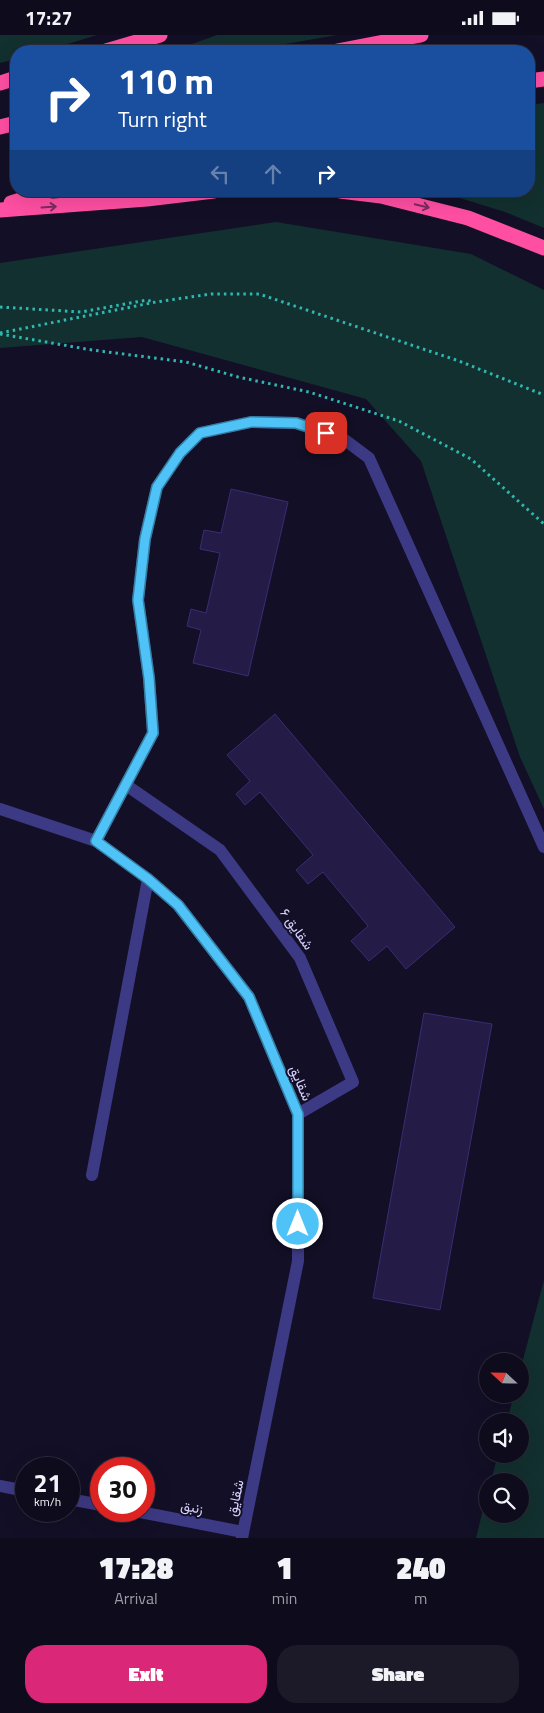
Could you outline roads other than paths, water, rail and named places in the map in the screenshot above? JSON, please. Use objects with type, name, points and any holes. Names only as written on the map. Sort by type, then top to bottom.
[{"type":"highway","points":[[126,45],[160,35]]},
{"type":"highway","points":[[368,45],[421,35]]},
{"type":"highway","points":[[0,209],[33,197]]},
{"type":"highway","points":[[0,209],[163,197]]},
{"type":"highway","points":[[385,197],[468,218],[544,248]]},
{"type":"street","points":[[96,841],[153,733],[149,678],[138,600],[145,539],[157,487],[180,453],[200,433],[251,422],[296,423],[340,437],[369,458],[544,847]]},
{"type":"street","name":"شقایق ۶","points":[[126,785],[220,849],[300,958],[353,1082],[298,1114]]},
{"type":"street","name":"شقایق","points":[[0,809],[96,841],[148,879],[178,905],[249,997],[298,1114],[298,1261],[242,1535]]},
{"type":"street","points":[[92,1175],[148,879]]},
{"type":"street","points":[[0,1486],[15,1489]]},
{"type":"street","name":"زنبق","points":[[155,1515],[242,1535]]}]
